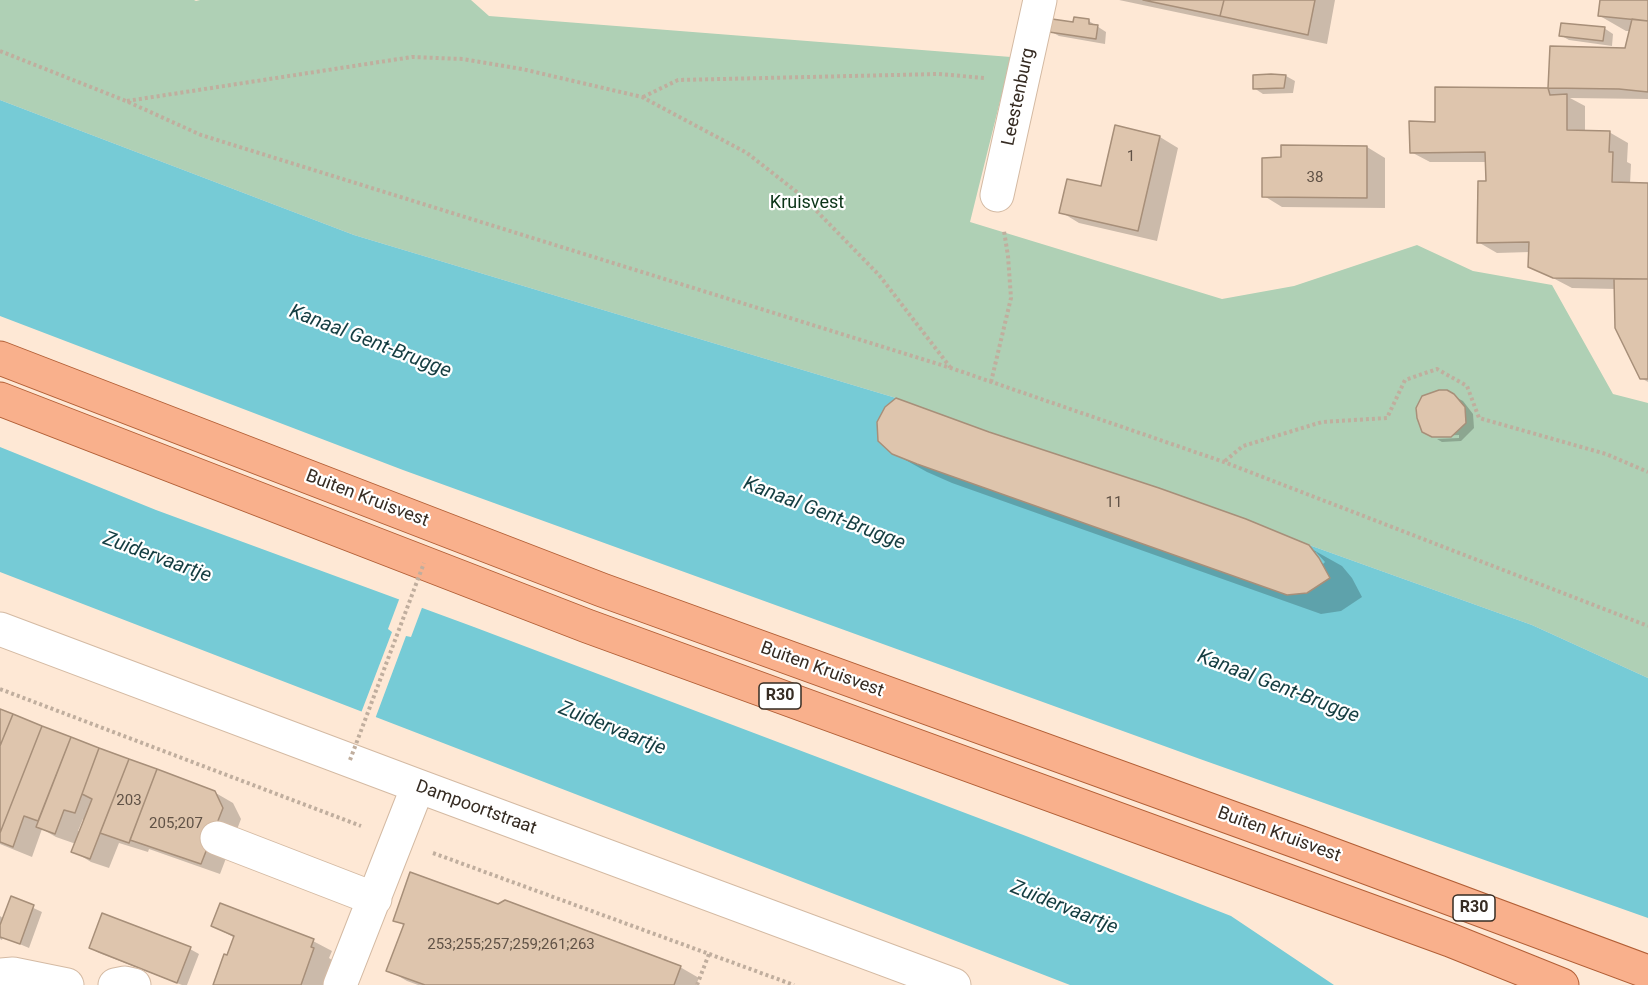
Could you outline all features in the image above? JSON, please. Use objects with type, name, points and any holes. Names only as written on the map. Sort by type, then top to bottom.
[{"type":"main road","name":"Buiten Kruisvest","points":[[0,358],[614,594],[1648,972]]},
{"type":"main road","name":"R30","points":[[0,399],[587,626],[1450,940],[1562,985]]},
{"type":"street","name":"Leestenburg","points":[[997,195],[1040,0]]},
{"type":"street","name":"Dampoortstraat","points":[[0,629],[954,985]]},
{"type":"street","points":[[349,982],[375,899],[418,786]]},
{"type":"street","points":[[217,838],[375,899]]},
{"type":"street","points":[[0,975],[13,974],[67,985]]},
{"type":"street","points":[[115,985],[124,983],[134,985]]},
{"type":"path","points":[[0,51],[126,101],[201,135],[951,368],[1224,462],[1648,626]]},
{"type":"path","points":[[126,101],[412,57],[463,59],[522,69],[642,97],[747,153],[802,196],[879,275],[951,368]]},
{"type":"path","points":[[642,97],[678,80],[938,74],[1022,83]]},
{"type":"path","points":[[991,382],[1011,297],[1008,256],[997,195]]},
{"type":"path","points":[[1224,462],[1243,446],[1322,422],[1387,418],[1405,380],[1437,369],[1467,386],[1479,418],[1606,454],[1648,472]]},
{"type":"path","points":[[350,760],[424,563]]},
{"type":"path","points":[[698,985],[709,954]]},
{"type":"green space","name":"Kruisvest","points":[[0,0],[471,0],[489,16],[1011,57],[970,222],[1222,299],[1294,286],[1417,245],[1473,271],[1552,285],[1613,394],[1648,403],[1648,678],[1532,625],[1159,488],[989,432],[896,398],[354,235],[0,100]]},
{"type":"water","name":"Kanaal Gent-Brugge","points":[[0,100],[354,235],[896,398],[989,432],[1159,488],[1532,625],[1648,678],[1648,918],[1200,759],[403,470],[0,316]]},
{"type":"water","name":"Zuidervaartje","points":[[0,447],[156,510],[474,627],[1231,916],[1334,985],[1070,985],[0,572]]},
{"type":"pier","points":[[400,597],[423,605],[411,637],[406,636],[375,719],[361,713],[392,632],[388,629]]},
{"type":"building","points":[[1143,0],[1224,0],[1220,16]]},
{"type":"building","points":[[1224,0],[1315,0],[1308,35],[1220,16]]},
{"type":"building","points":[[1600,0],[1648,0],[1648,21],[1598,16]]},
{"type":"building","points":[[1074,17],[1089,19],[1089,24],[1098,25],[1096,39],[1049,32],[1052,19],[1073,22]]},
{"type":"building","points":[[1632,19],[1648,21],[1648,92],[1619,89],[1548,88],[1550,46],[1625,48]]},
{"type":"building","points":[[1561,23],[1605,27],[1603,41],[1559,36]]},
{"type":"building","points":[[1253,75],[1286,75],[1284,88],[1253,89]]},
{"type":"building","points":[[1435,87],[1548,88],[1550,95],[1567,94],[1567,130],[1610,131],[1609,152],[1613,152],[1612,182],[1648,183],[1648,279],[1553,278],[1528,267],[1529,242],[1477,243],[1478,181],[1486,181],[1485,152],[1410,153],[1409,121],[1435,122]]},
{"type":"building","points":[[1115,125],[1160,136],[1138,231],[1059,213],[1067,179],[1101,186]]},
{"type":"building","points":[[1281,145],[1367,146],[1367,198],[1262,197],[1262,158],[1281,157]]},
{"type":"building","points":[[1614,279],[1648,279],[1648,379],[1640,379],[1615,328]]},
{"type":"building","points":[[1439,390],[1447,390],[1454,394],[1465,407],[1466,423],[1451,437],[1432,437],[1422,432],[1417,418],[1416,408],[1422,396]]},
{"type":"building","points":[[896,398],[989,432],[1159,488],[1246,519],[1309,545],[1330,578],[1307,593],[1287,595],[892,454],[878,441],[877,422],[885,407]]},
{"type":"building","points":[[0,709],[13,714],[0,746]]},
{"type":"building","points":[[13,714],[42,726],[0,833],[0,746]]},
{"type":"building","points":[[42,726],[71,737],[38,821],[24,816],[13,847],[0,842],[0,833]]},
{"type":"building","points":[[71,737],[99,748],[75,813],[64,810],[55,834],[36,827]]},
{"type":"building","points":[[99,748],[129,759],[90,859],[71,852],[92,799],[82,794]]},
{"type":"building","points":[[129,759],[157,769],[129,843],[100,833]]},
{"type":"building","points":[[157,769],[215,791],[223,808],[201,864],[130,840]]},
{"type":"building","points":[[410,872],[498,904],[505,900],[681,966],[674,985],[425,985],[386,971],[404,924],[393,921]]},
{"type":"building","points":[[11,896],[34,905],[20,944],[0,937],[0,925]]},
{"type":"building","points":[[220,903],[314,939],[311,947],[314,948],[301,985],[213,985],[224,954],[227,955],[234,936],[211,926]]},
{"type":"building","points":[[102,913],[191,947],[177,983],[89,948]]}]
